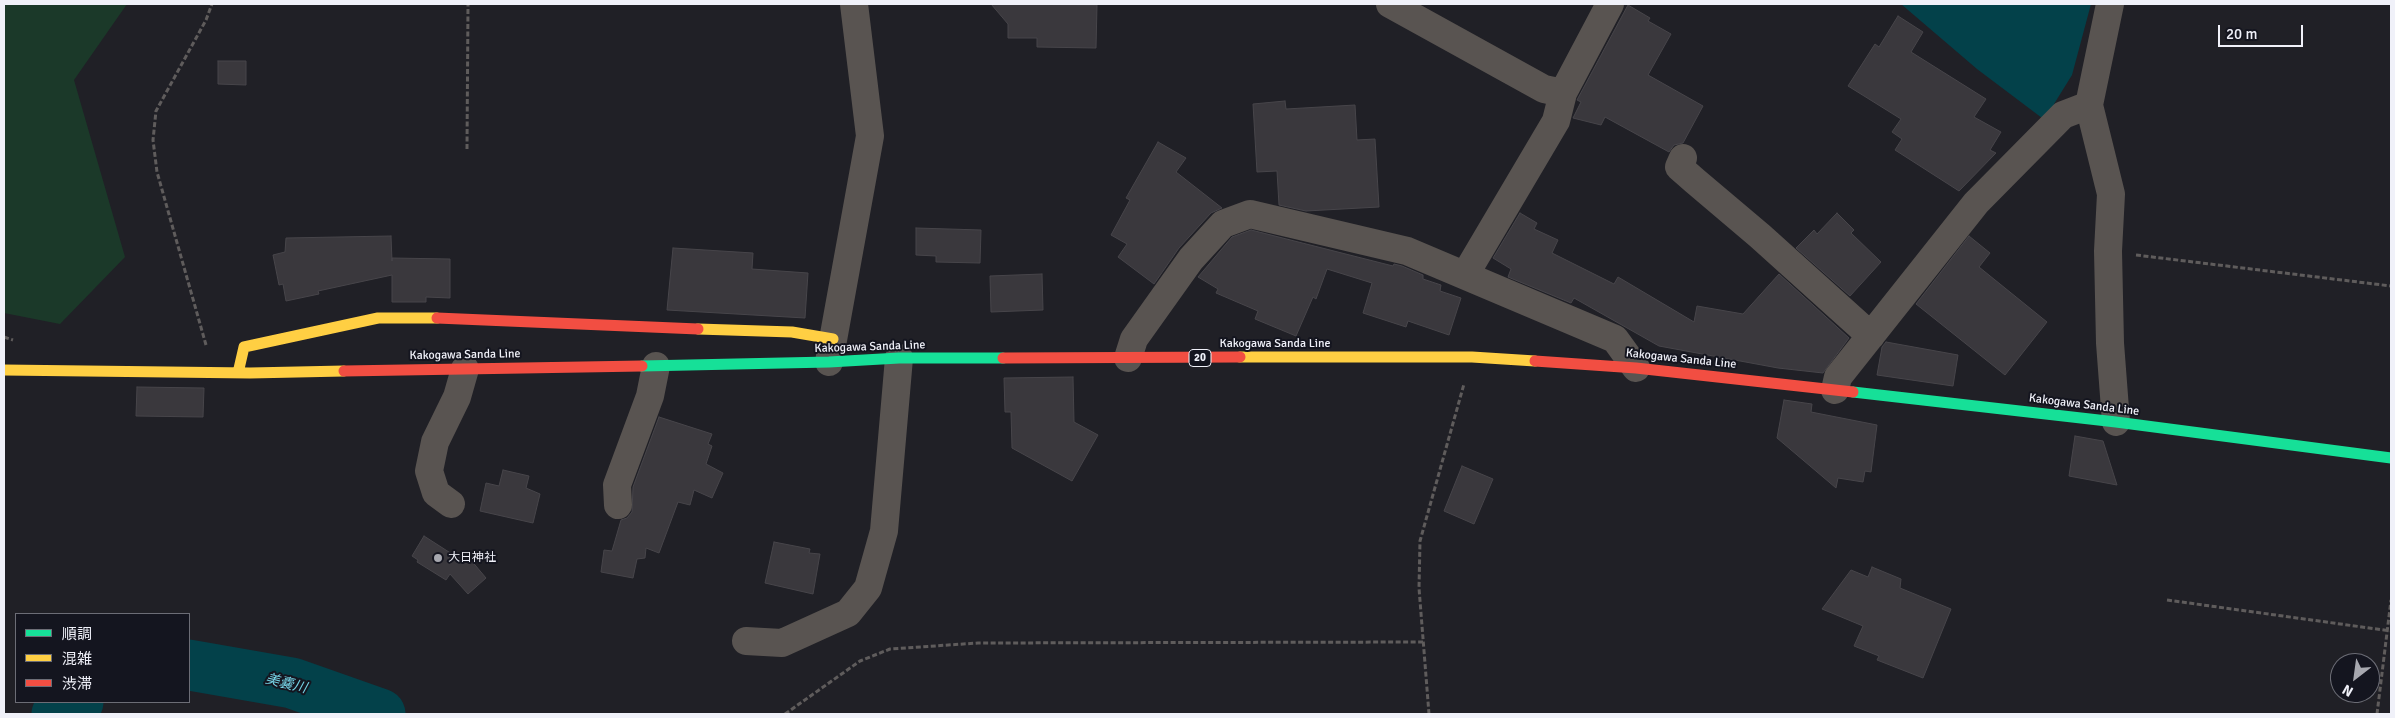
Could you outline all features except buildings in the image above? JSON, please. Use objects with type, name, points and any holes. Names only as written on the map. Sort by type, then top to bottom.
[{"type":"main road","points":[[238,373],[244,347],[378,318],[419,317],[584,326],[792,332],[831,351]]},
{"type":"main road","name":"Kakogawa Sanda Line","points":[[4,370],[238,373],[656,366],[831,351],[898,358],[1472,357],[1636,368],[2116,422],[2391,458]]},
{"type":"street","points":[[831,351],[870,136],[854,4]]},
{"type":"street","points":[[1390,4],[1544,89],[1563,92]]},
{"type":"street","points":[[1465,275],[1556,121],[1563,92],[1610,4]]},
{"type":"street","points":[[2110,4],[2089,105],[2111,194],[2108,251],[2110,343],[2116,422]]},
{"type":"street","points":[[1834,390],[1838,377],[1976,203],[2063,115],[2089,105]]},
{"type":"street","points":[[1683,158],[1679,167],[1694,182],[1760,236],[1871,336]]},
{"type":"street","points":[[1128,358],[1134,339],[1191,259],[1223,224],[1250,214],[1407,251],[1615,338],[1636,368]]},
{"type":"street","points":[[746,641],[782,644],[848,613],[868,588],[884,530],[898,358]]},
{"type":"street","points":[[618,505],[617,485],[650,396],[656,366]]},
{"type":"street","points":[[451,504],[436,493],[429,471],[434,442],[457,397],[465,369]]},
{"type":"path","points":[[212,4],[206,20],[156,111],[153,140],[157,172],[214,372]]},
{"type":"path","points":[[467,149],[468,4]]},
{"type":"path","points":[[2108,251],[2391,286]]},
{"type":"path","points":[[1429,714],[1419,588],[1420,541],[1472,357]]},
{"type":"path","points":[[2167,600],[2389,631]]},
{"type":"path","points":[[2377,714],[2389,631],[2391,600]]},
{"type":"path","points":[[785,714],[860,661],[890,649],[988,643],[1423,642]]},
{"type":"green space","points":[[4,4],[127,4],[74,80],[125,257],[60,324],[4,313]]},
{"type":"water","points":[[1901,4],[2091,4],[2072,75],[2054,104],[2059,107],[2046,121],[1977,69]]},
{"type":"waterway","name":"美嚢川","points":[[190,665],[292,683],[380,714]]},
{"type":"waterway","name":"美嚢川","points":[[57,714],[76,703]]},
{"type":"traffic: fast","points":[[642,366],[829,362],[899,358],[1003,358]]},
{"type":"traffic: fast","points":[[1853,392],[2116,422],[2391,458]]},
{"type":"traffic: slow","points":[[238,373],[244,347],[378,318],[437,318]]},
{"type":"traffic: slow","points":[[698,329],[792,332],[833,339]]},
{"type":"traffic: slow","points":[[1240,357],[1472,357],[1535,361]]},
{"type":"traffic: slow","points":[[4,370],[250,373],[344,371]]},
{"type":"traffic: jam","points":[[437,318],[698,329]]},
{"type":"traffic: jam","points":[[1003,358],[1240,357]]},
{"type":"traffic: jam","points":[[1535,361],[1636,368],[1853,392]]},
{"type":"traffic: jam","points":[[344,371],[642,366]]},
{"type":"place","name":"大日神社","points":[[438,558]]}]
